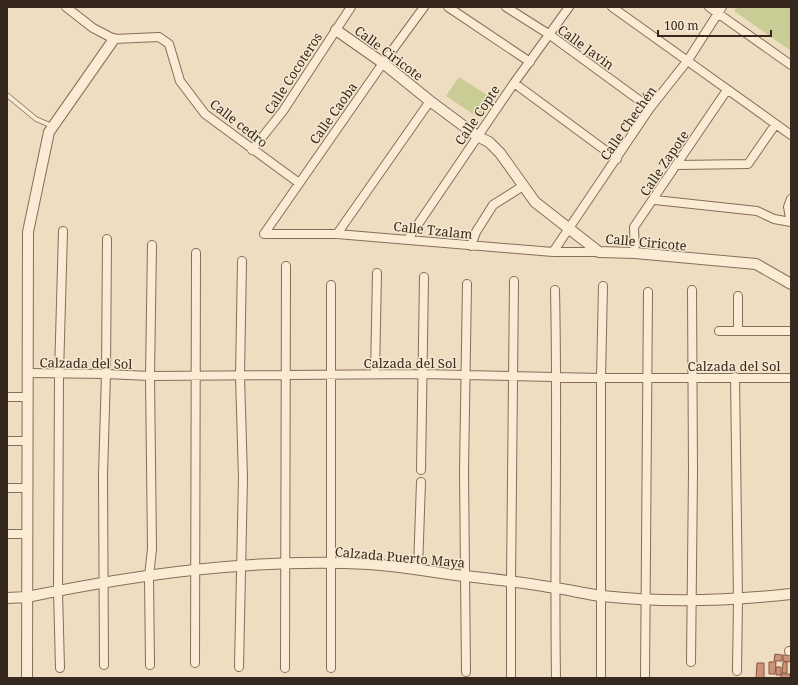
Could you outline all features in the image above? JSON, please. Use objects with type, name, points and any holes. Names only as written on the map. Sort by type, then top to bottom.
[{"type":"street","points":[[27,678],[29,374],[28,232],[46,138],[52,126],[114,39],[93,28],[66,7]]},
{"type":"street","name":"Calle Cocoteros","points":[[252,150],[283,112],[351,7]]},
{"type":"street","name":"Calle Caoba","points":[[264,234],[383,62],[424,7]]},
{"type":"street","points":[[448,7],[530,62]]},
{"type":"street","name":"Calle Javin","points":[[506,7],[550,35],[650,108]]},
{"type":"street","name":"Calle Copte","points":[[408,239],[477,136],[569,7]]},
{"type":"street","points":[[612,7],[791,135]]},
{"type":"street","points":[[709,7],[720,10],[791,64]]},
{"type":"street","name":"Calle Chechén","points":[[553,252],[650,108],[688,60],[720,10]]},
{"type":"street","name":"Calle Ciricote","points":[[336,30],[383,62],[430,101],[477,136],[489,142],[500,153],[535,202],[599,252],[635,253],[756,264],[791,284]]},
{"type":"street","name":"Calle cedro","points":[[114,39],[159,37],[169,44],[180,81],[205,114],[298,183]]},
{"type":"street","points":[[514,83],[617,159]]},
{"type":"street","name":"Calle Zapote","points":[[635,253],[634,227],[654,200],[727,90]]},
{"type":"street","points":[[336,234],[430,101]]},
{"type":"street","points":[[677,165],[748,164],[776,125]]},
{"type":"street","points":[[471,246],[476,232],[493,205],[523,186]]},
{"type":"street","points":[[654,200],[757,211],[774,219],[791,222],[788,207],[791,199]]},
{"type":"street","points":[[60,668],[58,591],[60,476],[59,374],[63,230]]},
{"type":"street","name":"Calle Tzalam","points":[[264,234],[336,234],[553,252],[599,252]]},
{"type":"street","points":[[104,666],[103,475],[106,374],[107,239]]},
{"type":"street","points":[[150,665],[149,576],[152,549],[150,376],[152,245]]},
{"type":"street","points":[[195,663],[197,478],[195,376],[196,253]]},
{"type":"street","points":[[239,667],[243,478],[240,376],[242,261]]},
{"type":"street","points":[[285,668],[285,478],[287,376],[286,266]]},
{"type":"street","points":[[375,374],[377,273]]},
{"type":"street","points":[[421,470],[424,277]]},
{"type":"street","points":[[511,676],[510,581],[514,281]]},
{"type":"street","points":[[466,672],[464,471],[467,284]]},
{"type":"street","points":[[331,285],[331,668]]},
{"type":"street","points":[[601,678],[601,378],[603,286]]},
{"type":"street","points":[[555,290],[557,376],[554,588],[556,678]]},
{"type":"street","points":[[691,662],[693,472],[692,290]]},
{"type":"street","points":[[645,678],[648,292]]},
{"type":"street","points":[[738,296],[738,330]]},
{"type":"street","points":[[720,331],[791,331]]},
{"type":"street","name":"Calzada del Sol","points":[[29,374],[106,374],[150,376],[422,374],[601,378],[791,378]]},
{"type":"street","points":[[735,377],[738,600],[737,672]]},
{"type":"street","points":[[7,397],[28,397]]},
{"type":"street","points":[[7,441],[28,441]]},
{"type":"street","points":[[418,569],[421,482]]},
{"type":"street","points":[[7,488],[28,488]]},
{"type":"street","points":[[7,534],[28,534]]},
{"type":"street","name":"Calzada Puerto Maya","points":[[7,598],[27,597],[149,576],[285,562],[369,564],[418,569],[510,581],[600,596],[646,600],[738,600],[791,594]]},
{"type":"lane","points":[[7,95],[36,119],[52,126]]},
{"type":"green space","points":[[737,7],[791,7],[791,51],[734,11]]},
{"type":"green space","points":[[459,77],[492,98],[479,118],[446,96]]},
{"type":"building","points":[[775,654],[782,655],[782,661],[774,661]]},
{"type":"building","points":[[783,655],[791,655],[791,662],[783,661]]},
{"type":"building","points":[[769,662],[776,662],[775,674],[769,674]]},
{"type":"building","points":[[783,662],[787,662],[787,673],[782,673]]},
{"type":"building","points":[[757,663],[764,663],[764,678],[756,678]]},
{"type":"building","points":[[776,667],[781,667],[781,675],[776,675]]},
{"type":"building","points":[[781,674],[790,674],[790,678],[781,678]]}]
